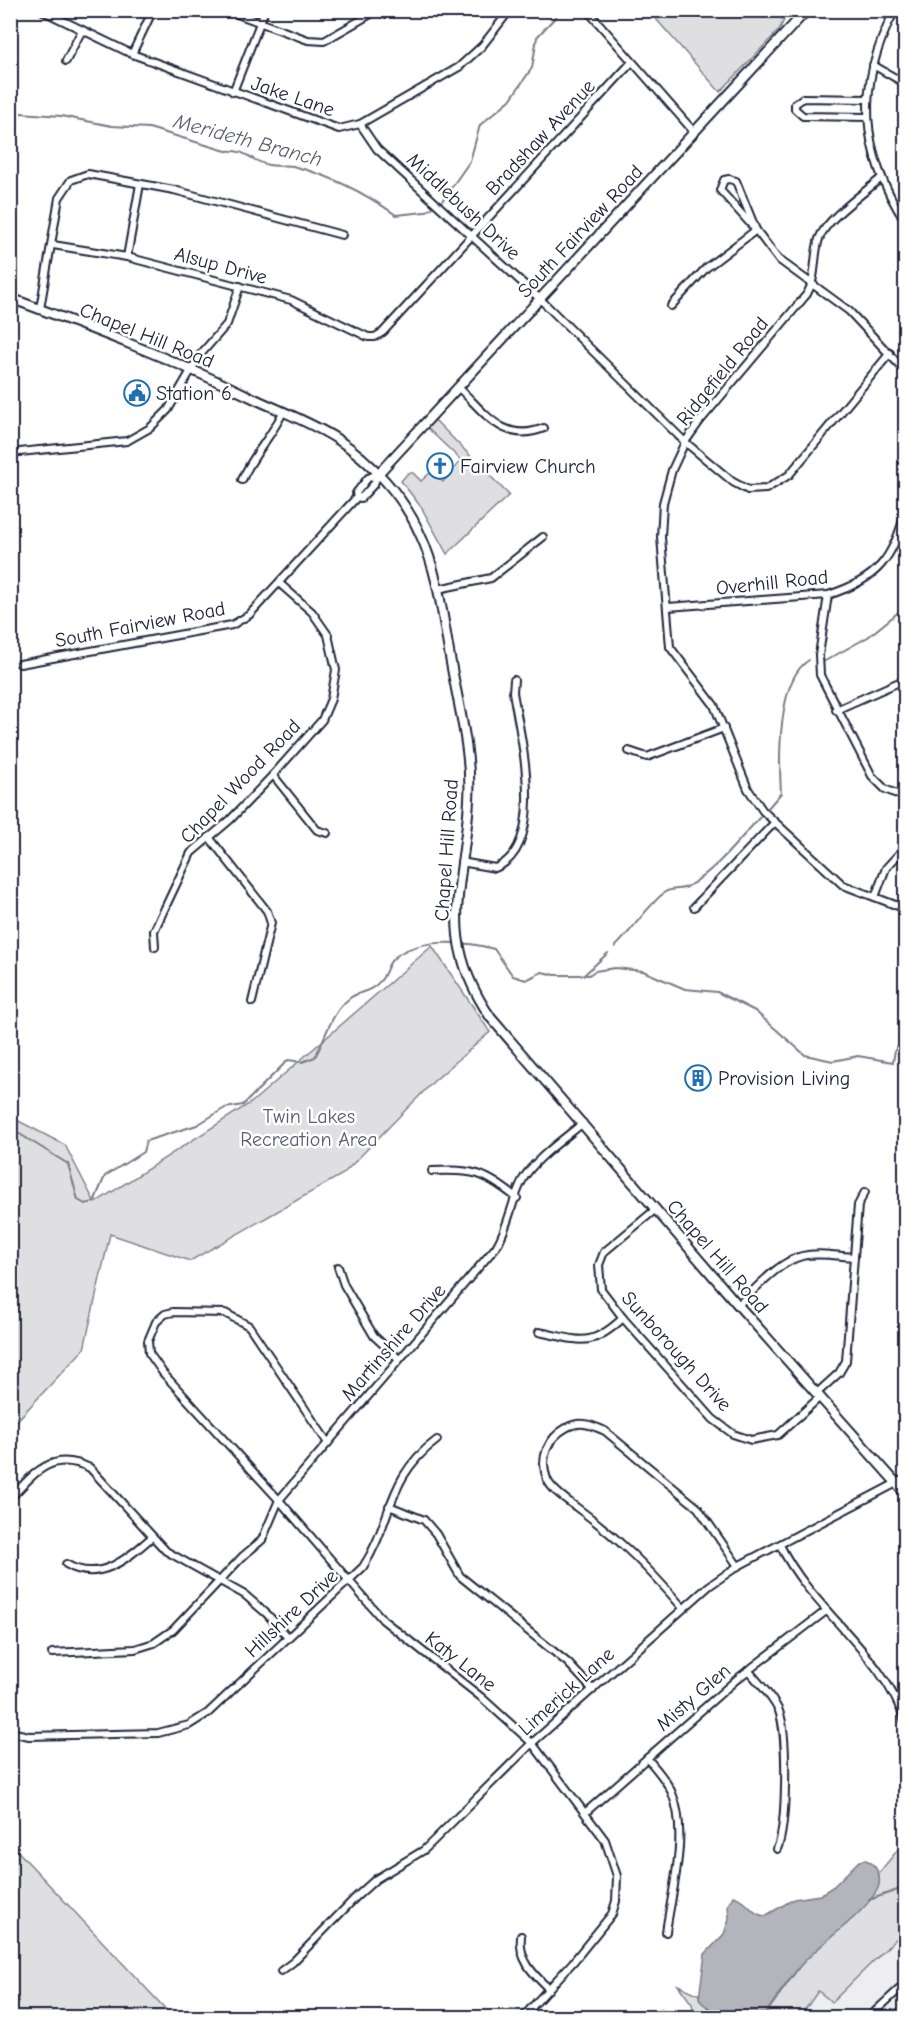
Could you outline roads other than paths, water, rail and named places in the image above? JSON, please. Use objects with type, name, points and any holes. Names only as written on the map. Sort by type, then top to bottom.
[{"type":"street","name":"Jake Lane","points":[[41,10],[132,54],[329,128],[339,129],[360,124],[471,58],[510,10]]},
{"type":"street","points":[[132,54],[153,10]]},
{"type":"street","points":[[226,10],[308,40],[324,41],[378,10]]},
{"type":"street","points":[[233,92],[265,10]]},
{"type":"street","points":[[586,10],[695,133]]},
{"type":"street","name":"South Fairview Road","points":[[20,664],[232,625],[249,615],[357,497],[361,498],[374,484],[378,474],[807,10]]},
{"type":"street","points":[[895,10],[881,36],[873,65],[867,99],[867,117],[871,148],[880,179],[906,223]]},
{"type":"street","points":[[66,61],[82,30]]},
{"type":"street","name":"Bradshaw Avenue","points":[[375,337],[631,63]]},
{"type":"street","points":[[873,65],[906,84]]},
{"type":"street","points":[[867,99],[803,98],[795,104],[795,109],[804,116],[867,117]]},
{"type":"street","name":"Middlebush Drive","points":[[360,124],[377,149],[540,299],[685,442],[733,482],[748,490],[766,489],[779,484],[890,353]]},
{"type":"street","points":[[40,309],[53,245],[59,198],[71,180],[88,174],[174,190],[342,235]]},
{"type":"street","points":[[756,230],[736,181],[729,178],[724,180],[720,190],[756,230],[778,259],[849,310],[906,372]]},
{"type":"street","name":"Ridgefield Road","points":[[880,179],[824,232],[820,238],[812,284],[685,442],[672,470],[663,503],[661,537],[670,647],[714,705],[754,800],[843,885],[906,909]]},
{"type":"street","points":[[127,257],[140,184]]},
{"type":"street","points":[[671,306],[706,268],[756,230]]},
{"type":"street","name":"Alsup Drive","points":[[53,245],[127,257],[291,300],[368,337],[375,337]]},
{"type":"street","points":[[10,453],[127,441],[150,428],[168,410],[191,368],[227,324],[240,286]]},
{"type":"street","name":"Chapel Hill Road","points":[[10,298],[191,368],[336,438],[378,474],[395,494],[420,533],[438,589],[469,766],[469,800],[456,904],[457,938],[462,963],[476,996],[491,1018],[738,1305],[906,1494]]},
{"type":"street","points":[[459,388],[501,428],[517,434],[531,433],[544,428]]},
{"type":"street","points":[[242,480],[273,433],[283,412]]},
{"type":"street","name":"Overhill Road","points":[[668,608],[828,595],[865,580],[878,570],[897,540],[906,510]]},
{"type":"street","points":[[438,589],[491,578],[543,537]]},
{"type":"street","name":"Chapel Wood Road","points":[[155,947],[154,931],[191,853],[230,820],[273,775],[322,720],[331,699],[336,670],[328,635],[312,612],[279,583]]},
{"type":"street","points":[[828,595],[818,666],[836,710],[872,776],[885,789],[906,798]]},
{"type":"street","points":[[836,710],[906,679]]},
{"type":"street","points":[[461,862],[495,868],[514,857],[519,845],[526,812],[528,779],[513,692],[514,680]]},
{"type":"street","points":[[629,751],[647,757],[724,728]]},
{"type":"street","points":[[273,775],[317,830],[327,833]]},
{"type":"street","points":[[694,907],[775,822]]},
{"type":"street","points":[[209,837],[267,912],[271,923],[252,1002]]},
{"type":"street","points":[[875,897],[886,868],[906,846]]},
{"type":"street","name":"Martinshire Drive","points":[[52,1653],[135,1649],[154,1643],[173,1630],[262,1539],[279,1500],[496,1247],[522,1182],[529,1171],[583,1123]]},
{"type":"street","points":[[432,1171],[470,1171],[480,1174],[489,1177],[517,1198]]},
{"type":"street","name":"Sunborough Drive","points":[[656,1209],[604,1252],[599,1265],[598,1278],[601,1289],[623,1318],[713,1419],[733,1434],[751,1440],[778,1435],[839,1373],[846,1361],[858,1205],[865,1192]]},
{"type":"street","points":[[738,1305],[786,1263],[800,1257],[813,1255],[854,1257]]},
{"type":"street","points":[[338,1267],[344,1284],[374,1336],[399,1359]]},
{"type":"street","name":"Katy Lane","points":[[328,1443],[249,1326],[239,1318],[225,1313],[172,1312],[165,1314],[150,1332],[149,1353],[163,1373],[279,1500],[348,1581],[383,1620],[498,1712],[532,1743],[605,1840],[617,1876],[616,1901],[612,1914],[522,2018]]},
{"type":"street","points":[[539,1332],[585,1341],[597,1339],[623,1318]]},
{"type":"street","points":[[683,1608],[642,1560],[608,1529],[554,1488],[547,1480],[544,1456],[549,1444],[557,1434],[580,1423],[591,1424],[605,1431],[698,1508],[738,1566]]},
{"type":"street","name":"Hillshire Drive","points":[[10,1732],[29,1736],[158,1732],[189,1725],[208,1713],[363,1567],[374,1551],[396,1486],[437,1440]]},
{"type":"street","points":[[10,1499],[41,1468],[55,1461],[75,1461],[101,1477],[166,1551],[222,1581],[256,1603],[289,1638]]},
{"type":"street","name":"Limerick Lane","points":[[281,1971],[294,1962],[376,1879],[424,1850],[532,1743],[683,1608],[738,1566],[906,1478]]},
{"type":"street","points":[[389,1506],[424,1520],[436,1534],[451,1562],[466,1581],[561,1657],[593,1690]]},
{"type":"street","points":[[66,1564],[77,1570],[114,1567],[152,1537]]},
{"type":"street","points":[[780,1545],[796,1575],[877,1669],[897,1701],[906,1724]]},
{"type":"street","name":"Misty Glen","points":[[586,1812],[748,1670],[826,1611]]},
{"type":"street","points":[[748,1670],[772,1699],[782,1723],[783,1827],[777,1849]]},
{"type":"street","points":[[647,1758],[668,1784],[678,1816],[676,1857],[666,1932]]},
{"type":"street","points":[[521,1936],[519,1949],[527,1965],[549,1989]]},
{"type":"street","points":[[868,2018],[906,1983]]},
{"type":"waterway","name":"Merideth Branch","points":[[442,201],[470,161],[480,125],[510,100],[532,68],[537,37],[562,10]]},
{"type":"waterway","name":"Merideth Branch","points":[[10,116],[21,113],[61,116],[112,126],[149,128],[226,151],[239,152],[272,166],[293,166],[323,175],[361,193],[396,215],[425,212],[432,208]]},
{"type":"waterway","points":[[825,661],[868,637],[906,606]]},
{"type":"waterway","points":[[768,808],[781,793],[782,721],[786,702],[791,684],[799,670],[809,660]]},
{"type":"waterway","points":[[615,947],[658,898],[665,892],[687,887],[698,880],[727,854],[761,816]]},
{"type":"waterway","points":[[10,1128],[68,1164],[78,1200],[85,1204],[94,1202],[105,1176],[143,1152],[146,1141],[197,1125],[225,1108],[243,1105],[288,1060],[302,1062],[315,1057],[333,1018],[343,1004],[377,984],[383,978],[392,960],[413,947],[427,944],[469,944],[494,949],[513,976],[526,980],[542,972],[555,975],[589,975],[595,971],[615,968],[643,971],[685,989],[717,992],[755,1011],[805,1055],[833,1061],[858,1056],[893,1062],[895,1050],[906,1035]]},
{"type":"waterway","points":[[585,974],[608,953]]},
{"type":"waterway","points":[[869,1900],[906,1887]]},
{"type":"place","name":"Station 6","points":[[137,393]]},
{"type":"place","name":"Fairview Church","points":[[440,466]]},
{"type":"place","name":"Provision Living","points":[[698,1078]]},
{"type":"park label","name":"Twin Lakes Recreation Area","points":[[309,1128]]}]
